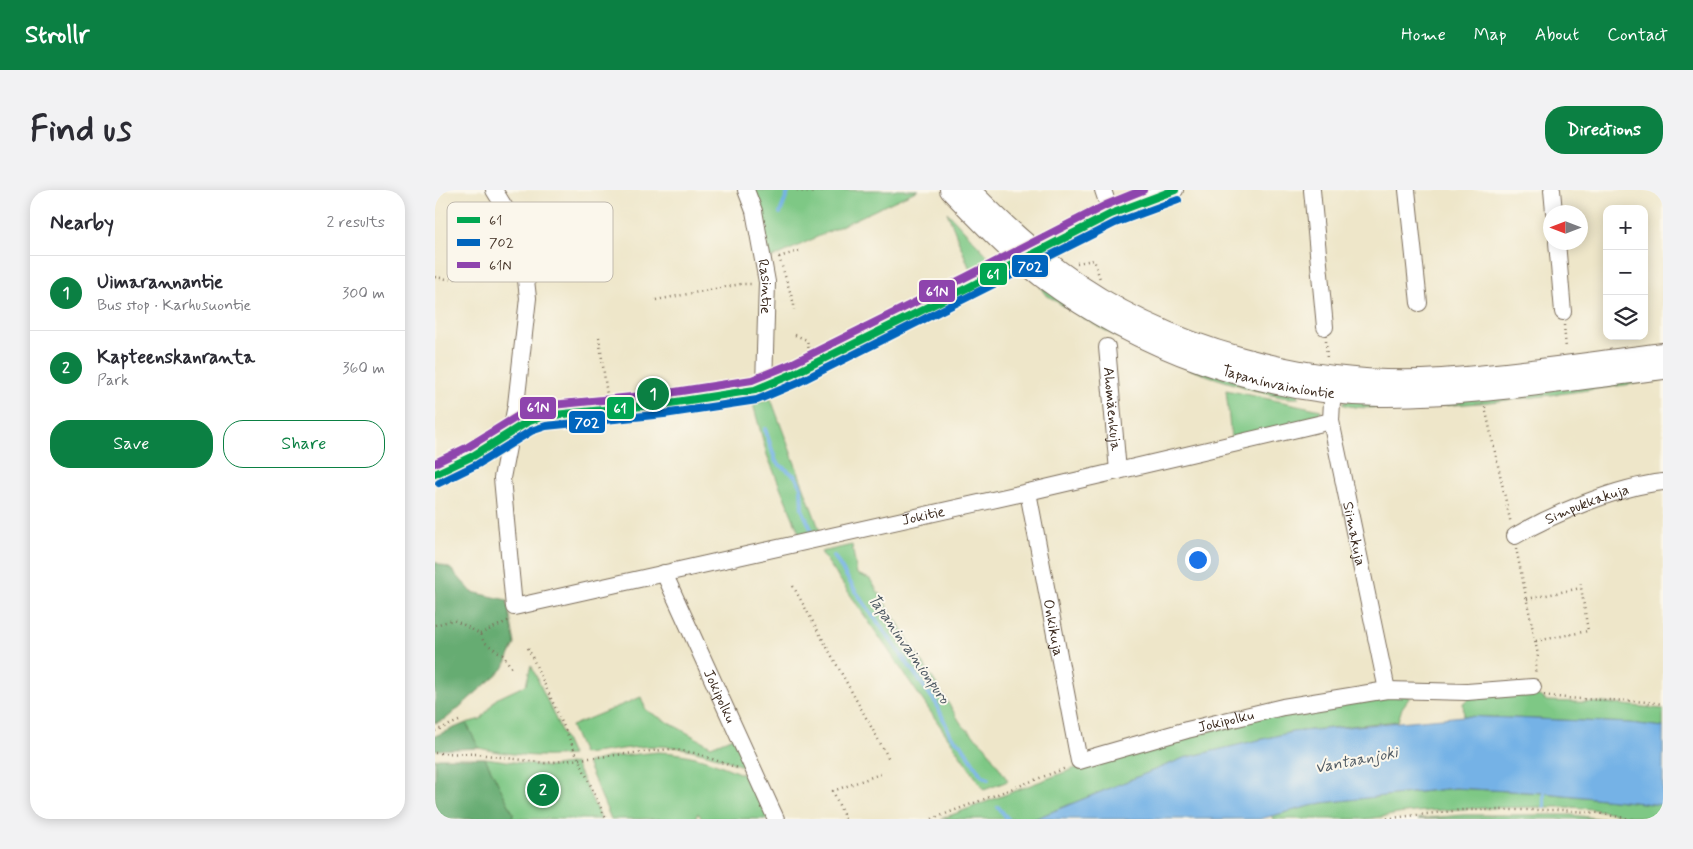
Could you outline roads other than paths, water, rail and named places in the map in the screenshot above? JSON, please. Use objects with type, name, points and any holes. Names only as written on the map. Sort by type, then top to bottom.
[{"type":"main road","name":"Tapaninvainiontie","points":[[950,190],[1029,256],[1060,271],[1103,300],[1167,332],[1254,362],[1331,378],[1378,396],[1446,394],[1663,368]]},
{"type":"main road","name":"Tapaninvainiontie","points":[[970,190],[1029,256]]},
{"type":"main road","name":"Tapaninvainiontie","points":[[1331,378],[1441,379],[1663,353]]},
{"type":"street","points":[[495,190],[502,202]]},
{"type":"street","name":"Rasintie","points":[[746,190],[771,257],[767,282],[764,386]]},
{"type":"street","points":[[1103,190],[1111,214]]},
{"type":"street","points":[[435,474],[473,456],[527,422],[544,416],[755,390],[793,374],[1111,214],[1175,190]]},
{"type":"street","points":[[1312,190],[1325,327]]},
{"type":"street","points":[[1407,190],[1419,303]]},
{"type":"street","points":[[1552,190],[1553,205]]},
{"type":"street","points":[[1558,250],[1563,312]]},
{"type":"street","points":[[511,433],[528,298],[526,282]]},
{"type":"street","name":"Ahomäenkuja","points":[[1107,348],[1118,471]]},
{"type":"street","name":"Siimakuja","points":[[1331,378],[1331,421],[1387,690]]},
{"type":"street","name":"Jokitie","points":[[511,433],[502,478],[516,612],[664,573],[1027,492],[1331,421]]},
{"type":"street","name":"Simpukkakuja","points":[[1515,536],[1530,527],[1617,492],[1637,485],[1663,482]]},
{"type":"street","name":"Onkikuja","points":[[1027,492],[1079,761]]},
{"type":"street","name":"Jokipolku","points":[[664,573],[776,819]]},
{"type":"street","name":"Jokipolku","points":[[1079,761],[1187,730],[1283,707],[1387,690],[1467,692],[1533,687]]},
{"type":"water","name":"Vantaanjoki","points":[[1464,716],[1630,723],[1663,727],[1663,805],[1544,793],[1455,788],[1322,803],[1260,819],[1034,819],[1184,758],[1292,732]]},
{"type":"waterway","name":"Tapaninvainionpuro","points":[[780,213],[789,190]]},
{"type":"waterway","name":"Tapaninvainionpuro","points":[[765,429],[776,462],[795,476],[801,487],[802,509],[811,529]]},
{"type":"waterway","name":"Tapaninvainionpuro","points":[[834,556],[856,592],[936,703],[951,736],[961,744],[981,775],[988,779]]},
{"type":"waterway","points":[[1544,793],[1544,806]]},
{"type":"waterway","name":"Tapaninvainionpuro","points":[[998,807],[1008,819]]},
{"type":"place","name":"Uimarannantie","points":[[653,394]]},
{"type":"place","name":"Kapteenskanranta","points":[[543,790]]}]
